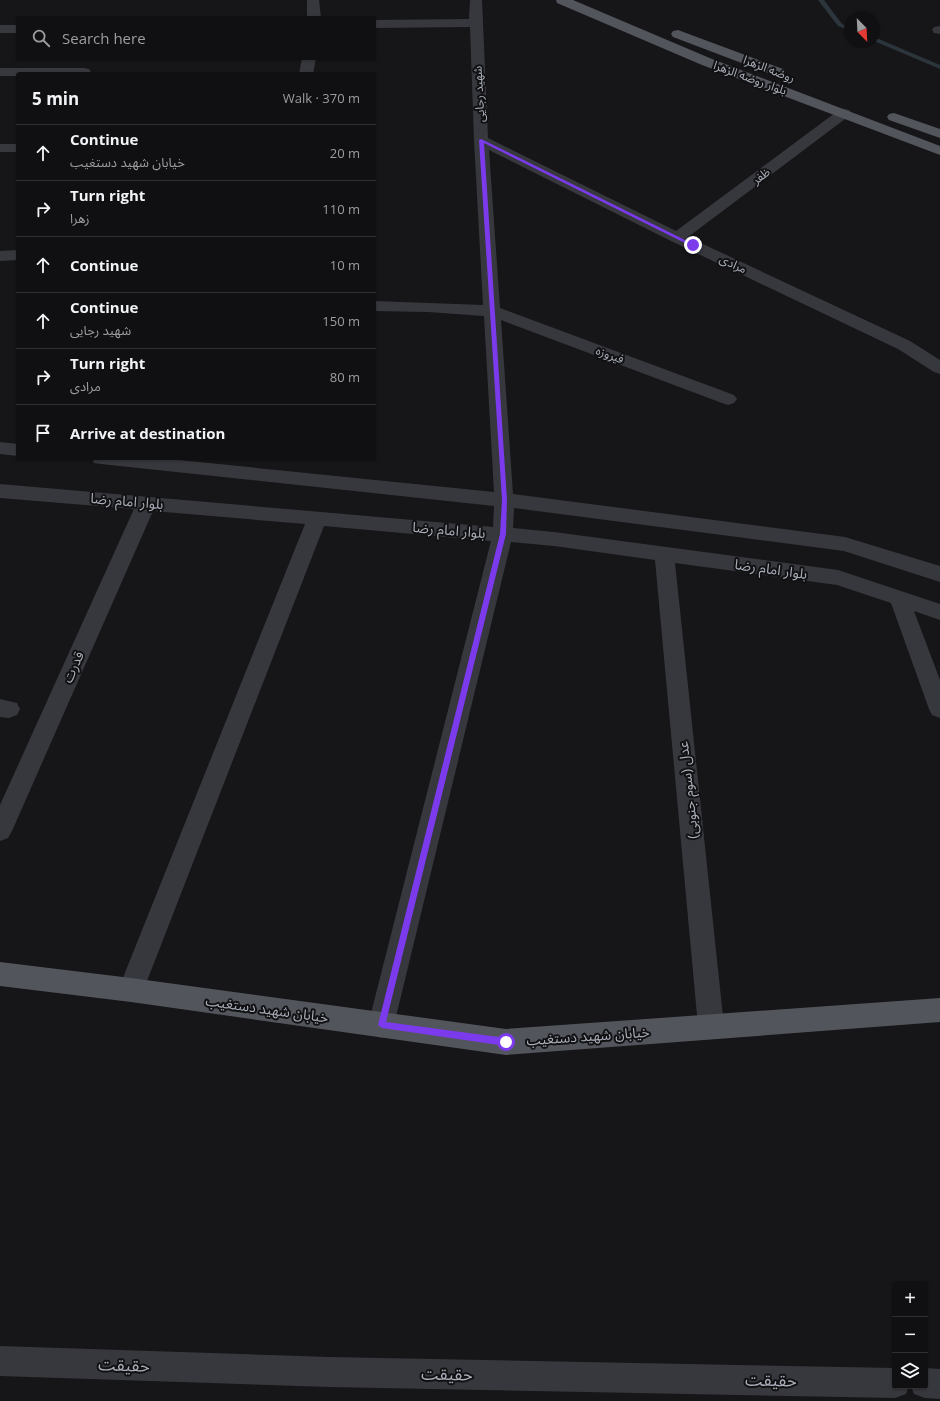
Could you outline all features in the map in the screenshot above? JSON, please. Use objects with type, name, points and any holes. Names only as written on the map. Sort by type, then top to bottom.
[{"type":"main road","name":"بلوار روضه الزهرا","points":[[562,0],[707,62],[844,113],[940,151]]},
{"type":"main road","name":"روضه الزهرا","points":[[668,30],[792,78]]},
{"type":"main road","points":[[881,112],[940,134]]},
{"type":"main road","name":"خیابان شهید دستغیب","points":[[0,974],[131,990],[506,1042],[940,1010]]},
{"type":"street","points":[[313,0],[314,16]]},
{"type":"street","name":"شهید رجایی","points":[[382,1025],[503,534],[504,500],[481,140],[476,0]]},
{"type":"street","points":[[376,24],[476,23]]},
{"type":"street","points":[[0,29],[16,29]]},
{"type":"street","points":[[83,72],[87,60]]},
{"type":"street","points":[[306,72],[308,60]]},
{"type":"street","points":[[0,72],[16,72]]},
{"type":"street","name":"ظفر","points":[[678,238],[844,113]]},
{"type":"street","name":"مرادی","points":[[481,140],[678,238],[904,345],[940,368]]},
{"type":"street","points":[[0,148],[16,148]]},
{"type":"street","points":[[0,256],[16,256]]},
{"type":"street","name":"فیروزه","points":[[376,306],[428,307],[492,311],[728,399]]},
{"type":"street","points":[[0,448],[16,450]]},
{"type":"street","points":[[135,460],[238,466],[845,544],[940,574]]},
{"type":"street","name":"بلوار امام رضا","points":[[0,491],[554,539],[838,578],[940,612]]},
{"type":"street","name":"قدرت","points":[[0,831],[147,503]]},
{"type":"street","points":[[131,990],[317,518]]},
{"type":"street","name":"عدل (سوم جنوبی)","points":[[664,554],[711,1026]]},
{"type":"street","points":[[899,598],[940,709]]},
{"type":"street","name":"حقیقت","points":[[0,1361],[329,1372],[892,1383]]},
{"type":"street","points":[[928,1383],[940,1384]]},
{"type":"waterway","points":[[821,0],[840,25],[844,27]]},
{"type":"waterway","points":[[880,42],[940,67]]},
{"type":"route","points":[[506,1042],[382,1025],[503,534],[504,500],[481,140],[693,245]]}]
